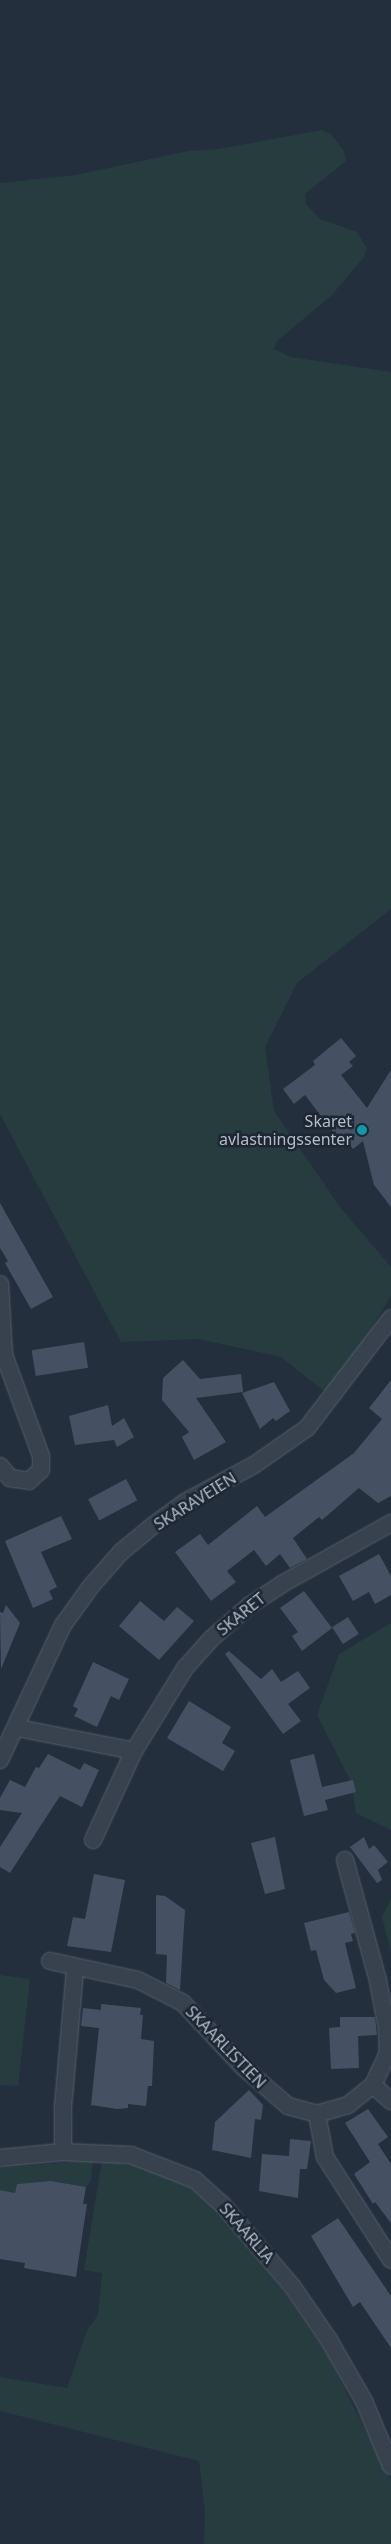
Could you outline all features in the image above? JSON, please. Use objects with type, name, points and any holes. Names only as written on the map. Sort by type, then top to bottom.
[{"type":"street","points":[[0,1284],[4,1355],[41,1456],[41,1470],[29,1481],[10,1478],[0,1466]]},
{"type":"street","name":"SKARAVEIEN","points":[[0,1760],[18,1728],[63,1625],[121,1552],[186,1502],[254,1465],[307,1428],[391,1318]]},
{"type":"street","name":"SKARET","points":[[93,1840],[134,1752],[185,1668],[250,1605],[391,1523]]},
{"type":"street","points":[[18,1728],[134,1752]]},
{"type":"street","points":[[345,1860],[378,1980],[387,2028],[388,2052],[373,2085],[348,2105],[317,2114],[325,2157],[391,2260]]},
{"type":"street","name":"SKAARLISTIEN","points":[[50,1961],[75,1969],[138,1980],[183,2004],[272,2094],[288,2106],[317,2114]]},
{"type":"street","points":[[63,2152],[63,2107],[75,1969]]},
{"type":"street","points":[[373,2085],[391,2101]]},
{"type":"street","name":"SKAARLIA","points":[[0,2158],[96,2151],[140,2157],[195,2180],[222,2204],[292,2286],[328,2340],[364,2401],[391,2466]]},
{"type":"green space","points":[[322,130],[331,134],[344,151],[346,161],[305,194],[306,204],[320,219],[357,232],[367,248],[364,257],[331,296],[277,341],[274,349],[291,357],[391,372],[391,909],[297,983],[265,1047],[274,1111],[340,1207],[391,1267],[391,1296],[330,1396],[281,1357],[199,1339],[121,1342],[0,1114],[0,183],[76,175],[188,151],[219,149]]},
{"type":"green space","points":[[391,1623],[391,1830],[356,1813],[351,1782],[317,1715],[339,1654]]},
{"type":"green space","points":[[391,1899],[391,1952],[382,1917]]},
{"type":"green space","points":[[0,1975],[30,1979],[18,2086],[0,2085]]},
{"type":"green space","points":[[93,2160],[91,2181],[86,2187],[51,2181],[17,2184],[15,2193],[0,2190],[0,2168]]},
{"type":"green space","points":[[102,2160],[155,2169],[183,2183],[217,2211],[282,2289],[327,2354],[391,2480],[391,2544],[204,2544],[205,2511],[199,2461],[0,2411],[0,2377],[67,2388],[87,2330],[98,2315],[102,2273],[84,2270]]},
{"type":"building","name":"Skaret avlastningssenter","points":[[341,1038],[356,1056],[349,1062],[353,1066],[341,1075],[367,1108],[391,1070],[391,1207],[374,1185],[363,1141],[353,1149],[346,1140],[343,1145],[305,1095],[294,1104],[283,1089],[315,1065],[313,1061]]},
{"type":"building","points":[[0,1203],[53,1297],[31,1309],[5,1263],[8,1261],[0,1248]]},
{"type":"building","points":[[84,1342],[88,1368],[36,1376],[32,1350]]},
{"type":"building","points":[[183,1360],[200,1379],[241,1374],[243,1392],[196,1398],[226,1442],[194,1460],[182,1437],[189,1432],[162,1400],[163,1378]]},
{"type":"building","points":[[391,1380],[391,1496],[378,1503],[359,1488],[322,1520],[319,1517],[293,1538],[307,1559],[290,1568],[280,1554],[266,1566],[254,1550],[227,1571],[236,1582],[211,1601],[175,1552],[200,1534],[208,1545],[257,1506],[265,1517],[354,1453],[382,1419],[369,1408]]},
{"type":"building","points":[[274,1382],[290,1411],[276,1421],[273,1418],[260,1429],[242,1393]]},
{"type":"building","points":[[108,1405],[112,1426],[124,1418],[134,1437],[117,1447],[114,1440],[75,1445],[69,1416]]},
{"type":"building","points":[[126,1479],[137,1500],[99,1520],[88,1499]]},
{"type":"building","points":[[61,1516],[72,1539],[41,1552],[57,1587],[49,1591],[53,1599],[33,1608],[5,1541]]},
{"type":"building","points":[[379,1554],[391,1576],[391,1595],[375,1604],[369,1592],[353,1601],[339,1576]]},
{"type":"building","points":[[304,1591],[332,1628],[302,1651],[292,1636],[298,1632],[280,1608]]},
{"type":"building","points":[[140,1601],[164,1621],[177,1607],[194,1621],[159,1660],[119,1626]]},
{"type":"building","points":[[6,1605],[20,1623],[1,1669],[0,1612],[3,1613]]},
{"type":"building","points":[[348,1617],[359,1634],[343,1644],[332,1627]]},
{"type":"building","points":[[229,1651],[261,1679],[272,1669],[281,1682],[298,1671],[310,1688],[288,1704],[301,1721],[283,1734],[225,1654]]},
{"type":"building","points":[[93,1662],[129,1679],[119,1700],[111,1696],[97,1727],[74,1716],[78,1709],[73,1706]]},
{"type":"building","points":[[189,1701],[231,1727],[222,1743],[235,1751],[223,1771],[167,1738]]},
{"type":"building","points":[[48,1754],[80,1770],[84,1763],[99,1770],[82,1807],[60,1796],[10,1873],[0,1867],[0,1847],[22,1813],[0,1810],[0,1798],[10,1780],[25,1787],[36,1767],[39,1768]]},
{"type":"building","points":[[314,1754],[322,1787],[353,1780],[356,1792],[325,1800],[328,1810],[304,1816],[290,1760]]},
{"type":"building","points":[[275,1837],[285,1889],[265,1894],[251,1843]]},
{"type":"building","points":[[364,1837],[369,1849],[374,1845],[388,1862],[378,1870],[382,1880],[377,1883],[350,1847]]},
{"type":"building","points":[[94,1874],[125,1880],[111,1952],[67,1946],[73,1917],[85,1919]]},
{"type":"building","points":[[156,1895],[165,1896],[185,1910],[180,1990],[166,1983],[167,1955],[156,1954]]},
{"type":"building","points":[[349,1912],[355,1933],[351,1934],[353,1941],[345,1943],[356,1988],[336,1993],[324,1980],[316,1950],[311,1951],[304,1923]]},
{"type":"building","points":[[101,2004],[141,2008],[140,2015],[143,2015],[141,2039],[154,2041],[152,2086],[148,2086],[146,2106],[128,2104],[128,2108],[117,2109],[91,2105],[99,2028],[81,2026],[83,2008],[101,2010]]},
{"type":"building","points":[[340,2017],[375,2017],[377,2035],[358,2036],[359,2068],[331,2069],[329,2028],[340,2027]]},
{"type":"building","points":[[249,2090],[263,2105],[261,2120],[255,2119],[251,2158],[212,2150],[215,2122]]},
{"type":"building","points":[[368,2109],[388,2137],[378,2144],[391,2164],[391,2223],[375,2202],[373,2204],[354,2174],[370,2162],[345,2123]]},
{"type":"building","points":[[290,2139],[311,2141],[307,2169],[300,2169],[298,2198],[259,2191],[262,2154],[289,2156]]},
{"type":"building","points":[[51,2181],[86,2187],[83,2204],[87,2204],[76,2277],[24,2268],[25,2263],[0,2259],[0,2190],[15,2193],[17,2184]]},
{"type":"building","points":[[338,2218],[391,2296],[391,2348],[360,2302],[353,2307],[311,2236]]},
{"type":"place","name":"Skaret avlastningssenter","points":[[362,1130]]}]
